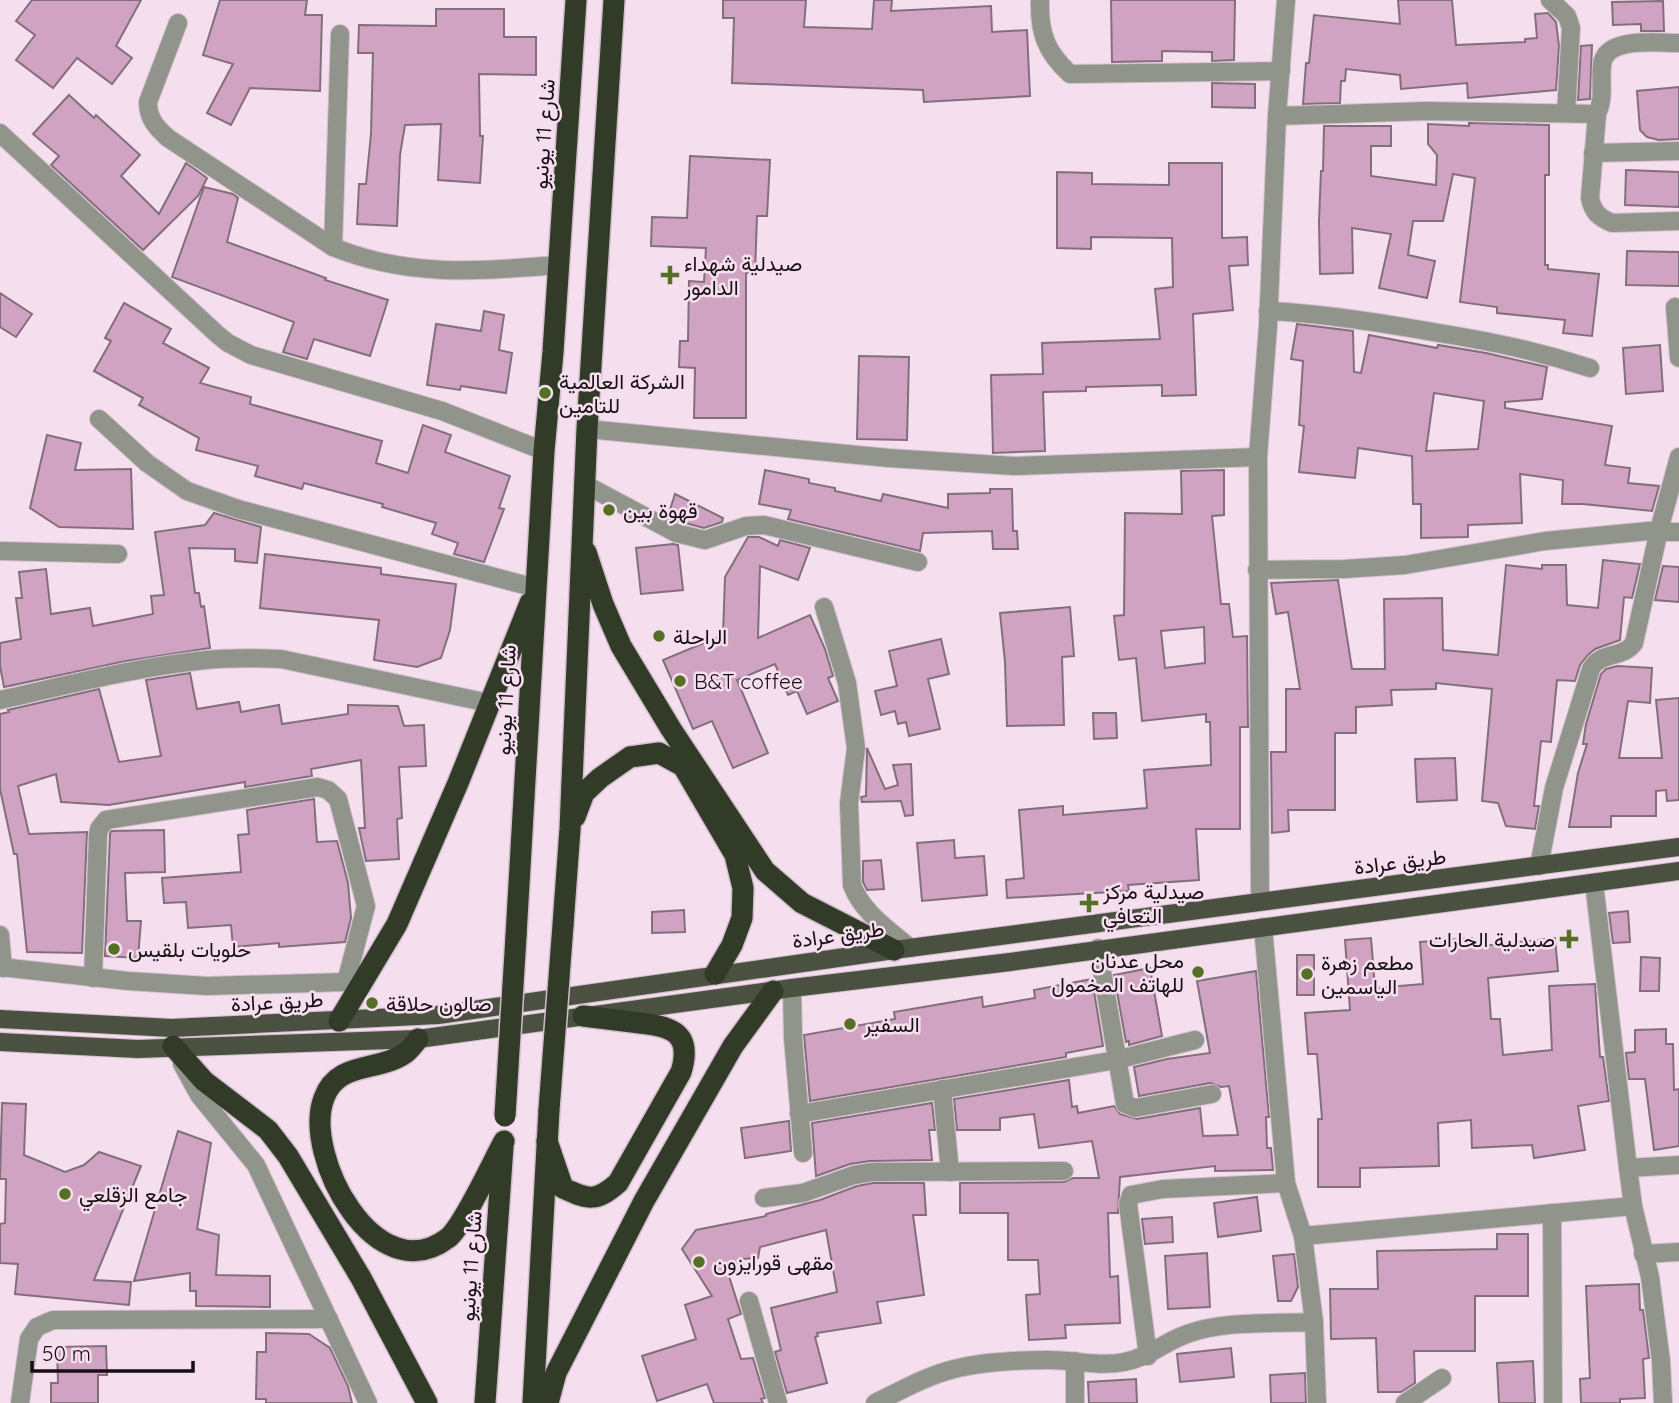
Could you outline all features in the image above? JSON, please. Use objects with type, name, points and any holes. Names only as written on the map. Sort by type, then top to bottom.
[{"type":"highway","name":"شارع 11 يونيو","points":[[485,1403],[504,1142],[544,451],[576,0]]},
{"type":"highway","points":[[533,1403],[547,1142],[570,829],[584,484],[614,0]]},
{"type":"highway","points":[[582,539],[603,604],[621,646],[671,729],[765,871],[802,902],[902,949]]},
{"type":"highway","points":[[339,1021],[356,981],[397,924],[458,783],[536,588]]},
{"type":"highway","points":[[570,829],[584,793],[630,757],[659,753],[683,766],[735,855],[744,888],[742,918],[732,945],[715,974]]},
{"type":"highway","points":[[548,1403],[556,1373],[644,1201],[733,1046],[783,990]]},
{"type":"highway","points":[[547,1142],[563,1188],[583,1197],[595,1198],[605,1194],[618,1183],[681,1072],[684,1059],[682,1041],[673,1030],[654,1024],[583,1016]]},
{"type":"highway","points":[[172,1037],[204,1081],[268,1130],[288,1156],[361,1278],[427,1403]]},
{"type":"highway","points":[[418,1039],[405,1054],[384,1063],[343,1074],[331,1085],[323,1098],[322,1143],[330,1170],[355,1219],[377,1239],[400,1250],[425,1249],[449,1237],[465,1214],[504,1142]]},
{"type":"main road","name":"طريق عرادة","points":[[0,1042],[138,1049],[172,1037],[339,1021],[438,1015],[715,974],[1260,900],[1412,883],[1679,847]]},
{"type":"main road","name":"طريق عرادة","points":[[0,1019],[250,1045],[418,1039],[1679,871]]},
{"type":"main road","points":[[1412,883],[1415,906]]},
{"type":"street","points":[[1040,0],[1039,11],[1046,46],[1054,59],[1070,74],[1281,71]]},
{"type":"street","points":[[1260,900],[1258,457],[1286,0]]},
{"type":"street","points":[[1550,0],[1567,16],[1571,28],[1566,113]]},
{"type":"street","points":[[178,23],[148,102],[149,116],[153,123],[168,138],[333,247],[360,258],[400,267],[447,272],[559,265]]},
{"type":"street","points":[[333,247],[340,34]]},
{"type":"street","points":[[1679,43],[1621,44],[1605,55],[1602,65],[1604,90],[1597,114],[1590,198],[1593,210],[1601,219],[1612,223],[1679,221]]},
{"type":"street","points":[[1277,117],[1427,111],[1597,114]]},
{"type":"street","points":[[0,133],[234,347],[251,355],[442,411],[544,451]]},
{"type":"street","points":[[1593,153],[1679,151]]},
{"type":"street","points":[[1675,307],[1679,358]]},
{"type":"street","points":[[1268,311],[1376,321],[1500,342],[1590,368]]},
{"type":"street","points":[[99,419],[147,463],[187,491],[238,509],[536,588]]},
{"type":"street","points":[[587,429],[889,458],[1001,465],[1258,457]]},
{"type":"street","points":[[1539,866],[1554,788],[1591,669],[1597,660],[1626,651],[1634,643],[1659,530],[1679,457]]},
{"type":"street","points":[[584,484],[676,533],[690,537],[705,540],[746,526],[764,525],[918,562]]},
{"type":"street","points":[[1257,570],[1405,565],[1545,541],[1659,530],[1679,532]]},
{"type":"street","points":[[0,551],[118,554]]},
{"type":"street","points":[[824,607],[847,683],[856,748],[849,803],[852,885],[857,898],[902,949]]},
{"type":"street","points":[[0,700],[173,664],[256,658],[281,659],[489,702]]},
{"type":"street","points":[[0,935],[2,968],[93,978],[207,986],[356,981],[366,906],[338,799],[328,790],[318,787],[106,820],[98,835],[93,978]]},
{"type":"street","points":[[1594,883],[1633,1206],[1650,1277],[1661,1362],[1663,1403]]},
{"type":"street","points":[[1263,927],[1286,1183],[1303,1236],[1314,1322],[1317,1403]]},
{"type":"street","points":[[1098,948],[1116,1060],[1127,1107],[1135,1108],[1212,1094]]},
{"type":"street","points":[[783,990],[793,1038],[803,1153]]},
{"type":"street","points":[[172,1037],[199,1095],[256,1165],[368,1403]]},
{"type":"street","points":[[799,1114],[1116,1060],[1195,1040]]},
{"type":"street","points":[[942,1089],[950,1172]]},
{"type":"street","points":[[1628,1168],[1679,1165]]},
{"type":"street","points":[[764,1198],[803,1193],[854,1175],[872,1172],[1063,1171]]},
{"type":"street","points":[[1148,1356],[1128,1204],[1131,1195],[1163,1189],[1286,1183]]},
{"type":"street","points":[[1303,1236],[1633,1206]]},
{"type":"street","points":[[1552,1213],[1553,1403]]},
{"type":"street","points":[[1643,1254],[1679,1252]]},
{"type":"street","points":[[749,1301],[778,1403]]},
{"type":"street","points":[[20,1403],[29,1339],[37,1327],[52,1320],[329,1319]]},
{"type":"street","points":[[875,1403],[954,1368],[1021,1361],[1110,1364],[1148,1356],[1186,1334],[1213,1327],[1314,1322]]},
{"type":"street","points":[[1075,1362],[1075,1403]]},
{"type":"street","points":[[1405,1403],[1442,1378]]},
{"type":"building","points":[[32,0],[141,0],[116,46],[132,58],[112,84],[77,58],[53,88],[16,60],[35,35],[16,21]]},
{"type":"building","points":[[220,0],[307,0],[305,15],[322,15],[320,91],[250,88],[231,125],[207,113],[233,64],[203,55]]},
{"type":"building","points":[[723,0],[806,0],[804,27],[872,29],[874,0],[892,0],[891,11],[991,6],[992,32],[1027,30],[1030,96],[924,102],[923,90],[732,83],[734,18],[723,18]]},
{"type":"building","points":[[1111,0],[1235,0],[1234,60],[1212,61],[1212,52],[1162,51],[1162,61],[1112,62]]},
{"type":"building","points":[[1398,0],[1452,0],[1456,45],[1525,42],[1525,39],[1537,38],[1535,14],[1548,13],[1556,22],[1559,46],[1556,90],[1468,98],[1467,83],[1401,89],[1400,75],[1346,69],[1345,81],[1341,81],[1340,103],[1303,104],[1314,15],[1400,24]]},
{"type":"building","points":[[1663,1],[1664,31],[1641,31],[1641,24],[1613,25],[1612,2]]},
{"type":"building","points":[[436,9],[504,9],[504,37],[536,37],[536,75],[479,74],[480,136],[483,136],[480,183],[438,180],[441,124],[405,125],[400,155],[397,226],[357,224],[359,184],[366,184],[371,134],[373,53],[358,53],[359,25],[436,26]]},
{"type":"building","points":[[1592,45],[1590,99],[1578,100],[1581,46]]},
{"type":"building","points":[[1212,83],[1255,84],[1255,108],[1212,107]]},
{"type":"building","points":[[1679,87],[1679,139],[1659,140],[1647,137],[1640,130],[1637,91]]},
{"type":"building","points":[[69,95],[94,118],[96,115],[140,155],[121,176],[159,214],[186,163],[207,178],[198,196],[143,250],[51,165],[59,156],[33,134]]},
{"type":"building","points":[[1469,123],[1549,125],[1549,175],[1545,175],[1545,265],[1548,265],[1548,269],[1599,274],[1592,336],[1563,333],[1565,320],[1497,313],[1497,307],[1460,302],[1475,178],[1453,174],[1443,221],[1413,221],[1408,255],[1435,261],[1427,298],[1379,288],[1391,234],[1352,228],[1353,273],[1320,274],[1319,221],[1324,126],[1391,126],[1391,146],[1371,146],[1371,176],[1436,185],[1437,155],[1428,144],[1428,124],[1469,126]]},
{"type":"building","points":[[690,156],[770,160],[767,216],[757,216],[755,273],[746,273],[746,418],[694,418],[695,368],[679,367],[680,341],[688,341],[689,281],[704,282],[706,248],[651,246],[652,217],[687,218]]},
{"type":"building","points":[[1169,163],[1222,163],[1222,238],[1247,237],[1248,265],[1229,266],[1233,310],[1193,314],[1196,395],[1162,396],[1162,385],[1086,387],[1086,391],[1043,392],[1045,451],[993,453],[991,375],[1043,374],[1042,343],[1160,339],[1155,289],[1173,287],[1172,238],[1091,237],[1091,249],[1057,248],[1057,172],[1092,173],[1092,184],[1169,185]]},
{"type":"building","points":[[1626,170],[1679,172],[1679,207],[1625,205]]},
{"type":"building","points":[[204,187],[233,194],[238,198],[227,242],[326,278],[325,280],[388,300],[370,356],[314,339],[307,359],[283,352],[294,322],[172,277]]},
{"type":"building","points":[[1627,251],[1679,252],[1679,286],[1626,285]]},
{"type":"building","points":[[0,293],[32,314],[16,337],[0,327]]},
{"type":"building","points":[[124,303],[171,329],[163,343],[209,368],[200,383],[251,397],[250,404],[382,441],[376,463],[408,473],[423,425],[451,435],[445,452],[510,476],[499,508],[504,509],[484,562],[454,554],[458,543],[432,534],[436,523],[382,507],[383,504],[304,483],[302,489],[255,476],[258,466],[196,450],[199,438],[139,405],[143,398],[94,371],[111,341],[105,338]]},
{"type":"building","points":[[484,311],[504,315],[499,350],[512,353],[506,393],[461,386],[460,390],[427,385],[436,324],[481,331]]},
{"type":"building","points":[[1297,324],[1353,331],[1354,372],[1361,373],[1369,335],[1437,348],[1438,345],[1486,353],[1547,367],[1542,399],[1505,402],[1505,408],[1612,426],[1605,465],[1630,468],[1628,483],[1659,486],[1652,511],[1562,504],[1563,480],[1520,474],[1522,523],[1468,525],[1468,537],[1421,538],[1421,504],[1413,504],[1412,456],[1358,448],[1355,478],[1299,472],[1304,426],[1299,425],[1303,361],[1291,359]],"holes":[[[1434,393],[1484,401],[1478,449],[1426,451]]]},
{"type":"building","points":[[1660,345],[1663,391],[1626,394],[1623,348]]},
{"type":"building","points":[[859,356],[909,357],[907,440],[857,439]]},
{"type":"building","points":[[47,435],[81,443],[75,470],[131,469],[133,529],[59,527],[30,508]]},
{"type":"building","points":[[765,470],[809,479],[809,483],[835,488],[835,491],[881,501],[883,494],[948,508],[948,494],[990,493],[990,489],[1012,489],[1013,531],[1017,531],[1018,549],[993,549],[992,531],[923,533],[920,551],[788,519],[791,510],[759,504]]},
{"type":"building","points":[[1224,470],[1224,515],[1212,516],[1221,604],[1229,604],[1233,637],[1247,636],[1248,727],[1240,727],[1240,829],[1196,829],[1199,880],[1128,885],[1129,891],[1007,898],[1006,880],[1024,878],[1019,810],[1063,806],[1063,815],[1147,808],[1144,770],[1211,765],[1210,722],[1206,722],[1206,714],[1142,721],[1136,658],[1119,660],[1114,616],[1124,615],[1125,513],[1182,514],[1181,471]],"holes":[[[1204,627],[1205,663],[1165,668],[1161,631]]]},
{"type":"building","points":[[675,494],[723,518],[722,522],[704,528],[668,516]]},
{"type":"building","points":[[214,513],[261,527],[257,563],[235,561],[235,549],[189,548],[195,593],[199,593],[201,607],[204,606],[210,648],[126,661],[4,687],[0,643],[21,639],[16,598],[22,598],[19,572],[46,569],[51,614],[90,608],[93,626],[153,614],[151,596],[164,595],[155,532],[205,525]]},
{"type":"building","points":[[748,537],[759,537],[778,546],[780,540],[810,548],[798,580],[760,566],[758,638],[810,615],[825,649],[833,676],[828,678],[838,701],[807,714],[797,691],[788,695],[775,664],[737,680],[768,753],[733,768],[712,721],[693,729],[663,660],[723,635],[725,577]]},
{"type":"building","points":[[678,545],[683,590],[641,594],[636,548]]},
{"type":"building","points":[[265,554],[381,568],[381,574],[456,584],[450,630],[441,658],[417,667],[374,660],[379,620],[260,608]]},
{"type":"building","points":[[1603,560],[1640,564],[1632,598],[1624,597],[1620,640],[1595,649],[1588,655],[1580,665],[1575,681],[1557,680],[1551,742],[1541,741],[1534,806],[1539,806],[1535,829],[1506,826],[1498,803],[1482,801],[1492,689],[1436,683],[1436,689],[1391,690],[1392,705],[1356,707],[1356,733],[1335,733],[1335,810],[1288,810],[1289,831],[1272,833],[1271,752],[1286,752],[1286,689],[1300,689],[1288,612],[1276,614],[1271,583],[1338,580],[1352,669],[1385,669],[1384,599],[1442,598],[1443,650],[1498,655],[1506,565],[1542,569],[1542,565],[1566,565],[1567,605],[1598,608]]},
{"type":"building","points":[[1663,566],[1679,567],[1679,602],[1655,600]]},
{"type":"building","points":[[1070,607],[1074,656],[1062,657],[1064,725],[1007,726],[1000,613]]},
{"type":"building","points":[[941,639],[949,674],[928,679],[940,729],[909,736],[906,722],[898,724],[895,711],[881,715],[875,691],[897,686],[889,651]]},
{"type":"building","points":[[1617,666],[1652,668],[1650,703],[1628,701],[1619,758],[1662,758],[1656,700],[1679,698],[1679,800],[1667,801],[1666,790],[1656,791],[1656,816],[1611,816],[1611,827],[1569,827],[1578,773],[1587,744],[1583,744],[1586,724],[1601,674],[1606,669]]},
{"type":"building","points":[[190,673],[197,709],[239,702],[241,712],[279,705],[282,724],[348,714],[348,705],[398,706],[404,726],[424,725],[426,766],[399,767],[402,818],[397,819],[399,859],[366,861],[359,828],[365,828],[361,760],[311,769],[312,776],[245,787],[245,782],[109,805],[61,802],[56,774],[18,786],[29,834],[87,832],[82,953],[27,952],[17,854],[14,854],[0,789],[0,714],[99,689],[119,762],[161,756],[146,680]]},
{"type":"building","points":[[1093,713],[1116,713],[1117,738],[1094,739]]},
{"type":"building","points":[[867,748],[885,789],[898,785],[893,765],[911,764],[913,815],[905,816],[901,801],[862,802],[861,797],[866,796]]},
{"type":"building","points":[[1455,758],[1457,800],[1417,802],[1415,759]]},
{"type":"building","points":[[314,799],[317,842],[337,841],[348,883],[351,918],[345,942],[233,947],[231,925],[188,928],[186,902],[164,903],[162,878],[241,872],[238,835],[249,834],[247,810]]},
{"type":"building","points":[[164,830],[165,872],[125,873],[127,921],[141,921],[138,958],[105,956],[111,831]]},
{"type":"building","points":[[954,840],[955,858],[984,856],[987,895],[922,901],[917,843]]},
{"type":"building","points":[[881,860],[884,889],[867,890],[863,882],[863,861]]},
{"type":"building","points":[[684,910],[685,932],[652,933],[652,912]]},
{"type":"building","points":[[1628,911],[1630,942],[1613,943],[1609,913]]},
{"type":"building","points":[[1371,938],[1375,988],[1423,984],[1420,942],[1472,938],[1473,947],[1555,938],[1558,971],[1488,978],[1491,1019],[1500,1019],[1503,1055],[1552,1050],[1549,986],[1595,984],[1600,1057],[1603,1057],[1609,1101],[1578,1106],[1585,1150],[1534,1158],[1532,1145],[1472,1148],[1471,1120],[1438,1123],[1439,1166],[1360,1168],[1360,1187],[1318,1187],[1318,1119],[1322,1119],[1317,1054],[1308,1054],[1305,1013],[1350,1010],[1345,940]]},
{"type":"building","points":[[1297,955],[1314,955],[1314,995],[1297,995]]},
{"type":"building","points":[[1641,957],[1660,958],[1659,991],[1640,991]]},
{"type":"building","points":[[1150,968],[1162,1036],[1129,1045],[1129,1041],[1126,1042],[1114,975]]},
{"type":"building","points":[[1256,971],[1269,1117],[1266,1117],[1267,1148],[1271,1148],[1273,1170],[1215,1171],[1215,1166],[1120,1177],[1118,1213],[1108,1213],[1110,1277],[1118,1276],[1120,1323],[1065,1325],[1066,1338],[1029,1340],[1026,1295],[1040,1294],[1038,1260],[1008,1260],[1008,1213],[960,1213],[960,1183],[1064,1182],[1073,1178],[1099,1178],[1092,1141],[1039,1148],[1034,1114],[1000,1118],[1000,1130],[957,1130],[954,1099],[1069,1080],[1072,1107],[1077,1106],[1078,1113],[1114,1106],[1120,1114],[1137,1119],[1200,1108],[1203,1136],[1238,1135],[1229,1086],[1221,1087],[1210,1083],[1139,1096],[1134,1067],[1210,1053],[1197,981]]},
{"type":"building","points":[[1092,979],[1103,1046],[1066,1053],[1066,1057],[810,1101],[804,1035],[895,1019],[894,1012],[982,997],[983,1007],[1035,998],[1034,990]]},
{"type":"building","points":[[1666,1029],[1666,1044],[1673,1044],[1674,1090],[1679,1089],[1679,1146],[1654,1150],[1645,1079],[1629,1079],[1626,1053],[1635,1052],[1635,1030]]},
{"type":"building","points":[[2,1103],[26,1104],[24,1155],[65,1172],[84,1165],[99,1152],[141,1166],[94,1280],[131,1282],[129,1305],[15,1294],[18,1264],[0,1263],[0,1224],[5,1223],[6,1179],[0,1179]]},
{"type":"building","points":[[932,1103],[935,1130],[929,1130],[932,1160],[870,1161],[850,1164],[816,1176],[812,1123]]},
{"type":"building","points":[[789,1121],[791,1151],[745,1158],[741,1128]]},
{"type":"building","points":[[178,1131],[211,1143],[197,1229],[219,1235],[216,1275],[270,1276],[270,1307],[196,1306],[196,1291],[190,1291],[190,1273],[134,1281]]},
{"type":"building","points":[[873,1183],[924,1183],[926,1215],[913,1215],[924,1295],[877,1302],[881,1323],[817,1333],[818,1336],[815,1337],[827,1383],[787,1393],[775,1352],[781,1350],[771,1308],[837,1292],[826,1230],[760,1247],[758,1258],[742,1259],[744,1270],[728,1273],[741,1314],[728,1319],[741,1359],[753,1358],[765,1398],[761,1399],[763,1403],[714,1403],[707,1384],[657,1401],[642,1356],[696,1339],[685,1305],[712,1296],[682,1249],[696,1230],[766,1216]]},
{"type":"building","points":[[1257,1197],[1261,1231],[1218,1237],[1214,1203]]},
{"type":"building","points":[[1172,1217],[1173,1242],[1145,1244],[1142,1219]]},
{"type":"building","points":[[1497,1234],[1528,1234],[1528,1296],[1475,1296],[1475,1351],[1414,1351],[1415,1383],[1401,1392],[1378,1392],[1376,1338],[1331,1339],[1330,1289],[1378,1289],[1377,1251],[1497,1249]]},
{"type":"building","points":[[1207,1253],[1210,1307],[1168,1309],[1165,1256]]},
{"type":"building","points":[[1294,1254],[1298,1287],[1291,1301],[1278,1301],[1273,1256]]},
{"type":"building","points":[[1639,1284],[1640,1310],[1643,1310],[1649,1358],[1643,1359],[1645,1398],[1620,1399],[1620,1403],[1581,1403],[1580,1379],[1590,1378],[1586,1286]]},
{"type":"building","points":[[266,1333],[309,1334],[330,1348],[348,1386],[352,1403],[266,1403],[266,1399],[256,1399],[257,1352],[266,1352]]},
{"type":"building","points":[[106,1346],[107,1375],[98,1375],[98,1403],[51,1403],[51,1383],[58,1383],[57,1347]]},
{"type":"building","points":[[1231,1348],[1234,1377],[1180,1382],[1177,1354]]},
{"type":"building","points":[[1533,1361],[1535,1403],[1499,1403],[1497,1363]]},
{"type":"building","points":[[1305,1373],[1306,1403],[1271,1403],[1270,1375]]},
{"type":"building","points":[[1136,1379],[1137,1403],[1089,1403],[1088,1382]]},
{"type":"place","name":"صيدلية شهداء الدامور","points":[[670,275]]},
{"type":"place","name":"الشركة العالمية للتامين","points":[[545,393]]},
{"type":"place","name":"قهوة بين","points":[[609,510]]},
{"type":"place","name":"الراحلة","points":[[659,636]]},
{"type":"place","name":"B&T coffee","points":[[680,681]]},
{"type":"place","name":"صيدلية مركز التعافي","points":[[1089,903]]},
{"type":"place","name":"صيدلية الحارات","points":[[1569,939]]},
{"type":"place","name":"حلويات بلقيس","points":[[114,949]]},
{"type":"place","name":"محل عدنان للهاتف المخمول","points":[[1198,972]]},
{"type":"place","name":"مطعم زهرة الياسمين","points":[[1307,974]]},
{"type":"place","name":"صالون حلاقة","points":[[372,1003]]},
{"type":"place","name":"السفير","points":[[850,1024]]},
{"type":"place","name":"جامع الزقلعي","points":[[65,1194]]},
{"type":"place","name":"مقهى قورايزون","points":[[699,1262]]}]
